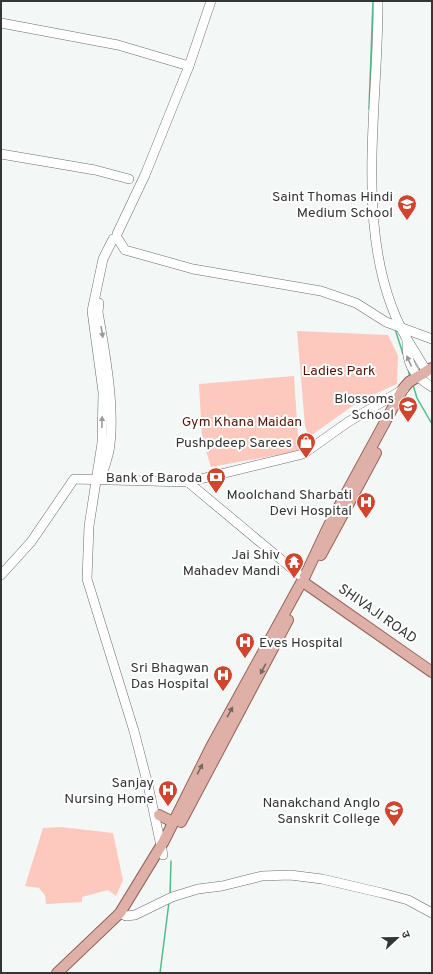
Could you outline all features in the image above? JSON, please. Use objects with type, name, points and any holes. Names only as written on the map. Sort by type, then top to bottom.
[{"type":"main road","points":[[65,973],[123,915],[163,849],[267,661],[305,581],[329,525],[412,384],[431,372]]},
{"type":"main road","points":[[163,849],[173,822],[211,747],[305,581]]},
{"type":"main road","name":"SHIVAJI ROAD","points":[[305,581],[386,638],[432,668]]},
{"type":"main road","points":[[386,638],[432,672]]},
{"type":"main road","points":[[159,815],[173,822]]},
{"type":"main road","points":[[57,973],[123,915]]},
{"type":"street","points":[[163,849],[136,739],[87,579],[89,526],[105,451],[109,385],[98,312],[100,292],[116,238],[145,175],[189,66],[211,1]]},
{"type":"street","points":[[378,1],[378,43],[373,110],[372,197],[377,253],[393,312],[407,339],[431,372]]},
{"type":"street","points":[[1,22],[118,45],[189,66]]},
{"type":"street","points":[[1,154],[95,170],[129,179]]},
{"type":"street","points":[[116,238],[125,250],[193,269],[321,291],[356,303],[386,322],[432,339]]},
{"type":"street","points":[[407,339],[406,355],[412,384]]},
{"type":"street","points":[[1,575],[31,542],[74,479],[188,482],[303,454],[348,422],[412,384],[432,387]]},
{"type":"street","points":[[99,479],[91,552],[93,580],[118,673],[143,745],[159,815],[163,849]]},
{"type":"street","points":[[188,482],[305,581]]},
{"type":"street","points":[[123,915],[135,915],[172,898],[198,889],[222,886],[262,876],[290,875],[322,879],[408,900],[432,914]]},
{"type":"green space","name":"Ladies Park","points":[[297,331],[388,335],[398,356],[397,384],[358,402],[309,437],[305,426]]},
{"type":"green space","name":"Gym Khana Maidan","points":[[294,376],[299,451],[211,467],[202,438],[199,384]]},
{"type":"green space","points":[[61,827],[113,833],[123,880],[116,896],[108,890],[82,897],[82,902],[46,904],[45,895],[39,888],[25,886],[43,828]]},
{"type":"waterway","points":[[369,109],[373,1]]},
{"type":"waterway","points":[[368,197],[369,209]]},
{"type":"waterway","points":[[395,329],[403,354]]},
{"type":"waterway","points":[[408,369],[410,377]]},
{"type":"waterway","points":[[413,385],[417,398],[432,424]]},
{"type":"waterway","points":[[170,895],[171,861]]},
{"type":"waterway","points":[[160,973],[169,902]]},
{"type":"place","name":"Saint Thomas Hindi Medium School","points":[[407,221]]},
{"type":"place","name":"Blossoms School","points":[[408,423]]},
{"type":"place","name":"Pushpdeep Sarees","points":[[306,459]]},
{"type":"place","name":"Bank of Baroda","points":[[216,494]]},
{"type":"place","name":"Moolchand Sharbati Devi Hospital","points":[[366,519]]},
{"type":"place","name":"Jai Shiv Mahadev Mandi","points":[[294,579]]},
{"type":"place","name":"Eves Hospital","points":[[245,659]]},
{"type":"place","name":"Sri Bhagwan Das Hospital","points":[[223,692]]},
{"type":"place","name":"Sanjay Nursing Home","points":[[168,807]]},
{"type":"place","name":"Nanakchand Anglo Sanskrit College","points":[[394,827]]}]
